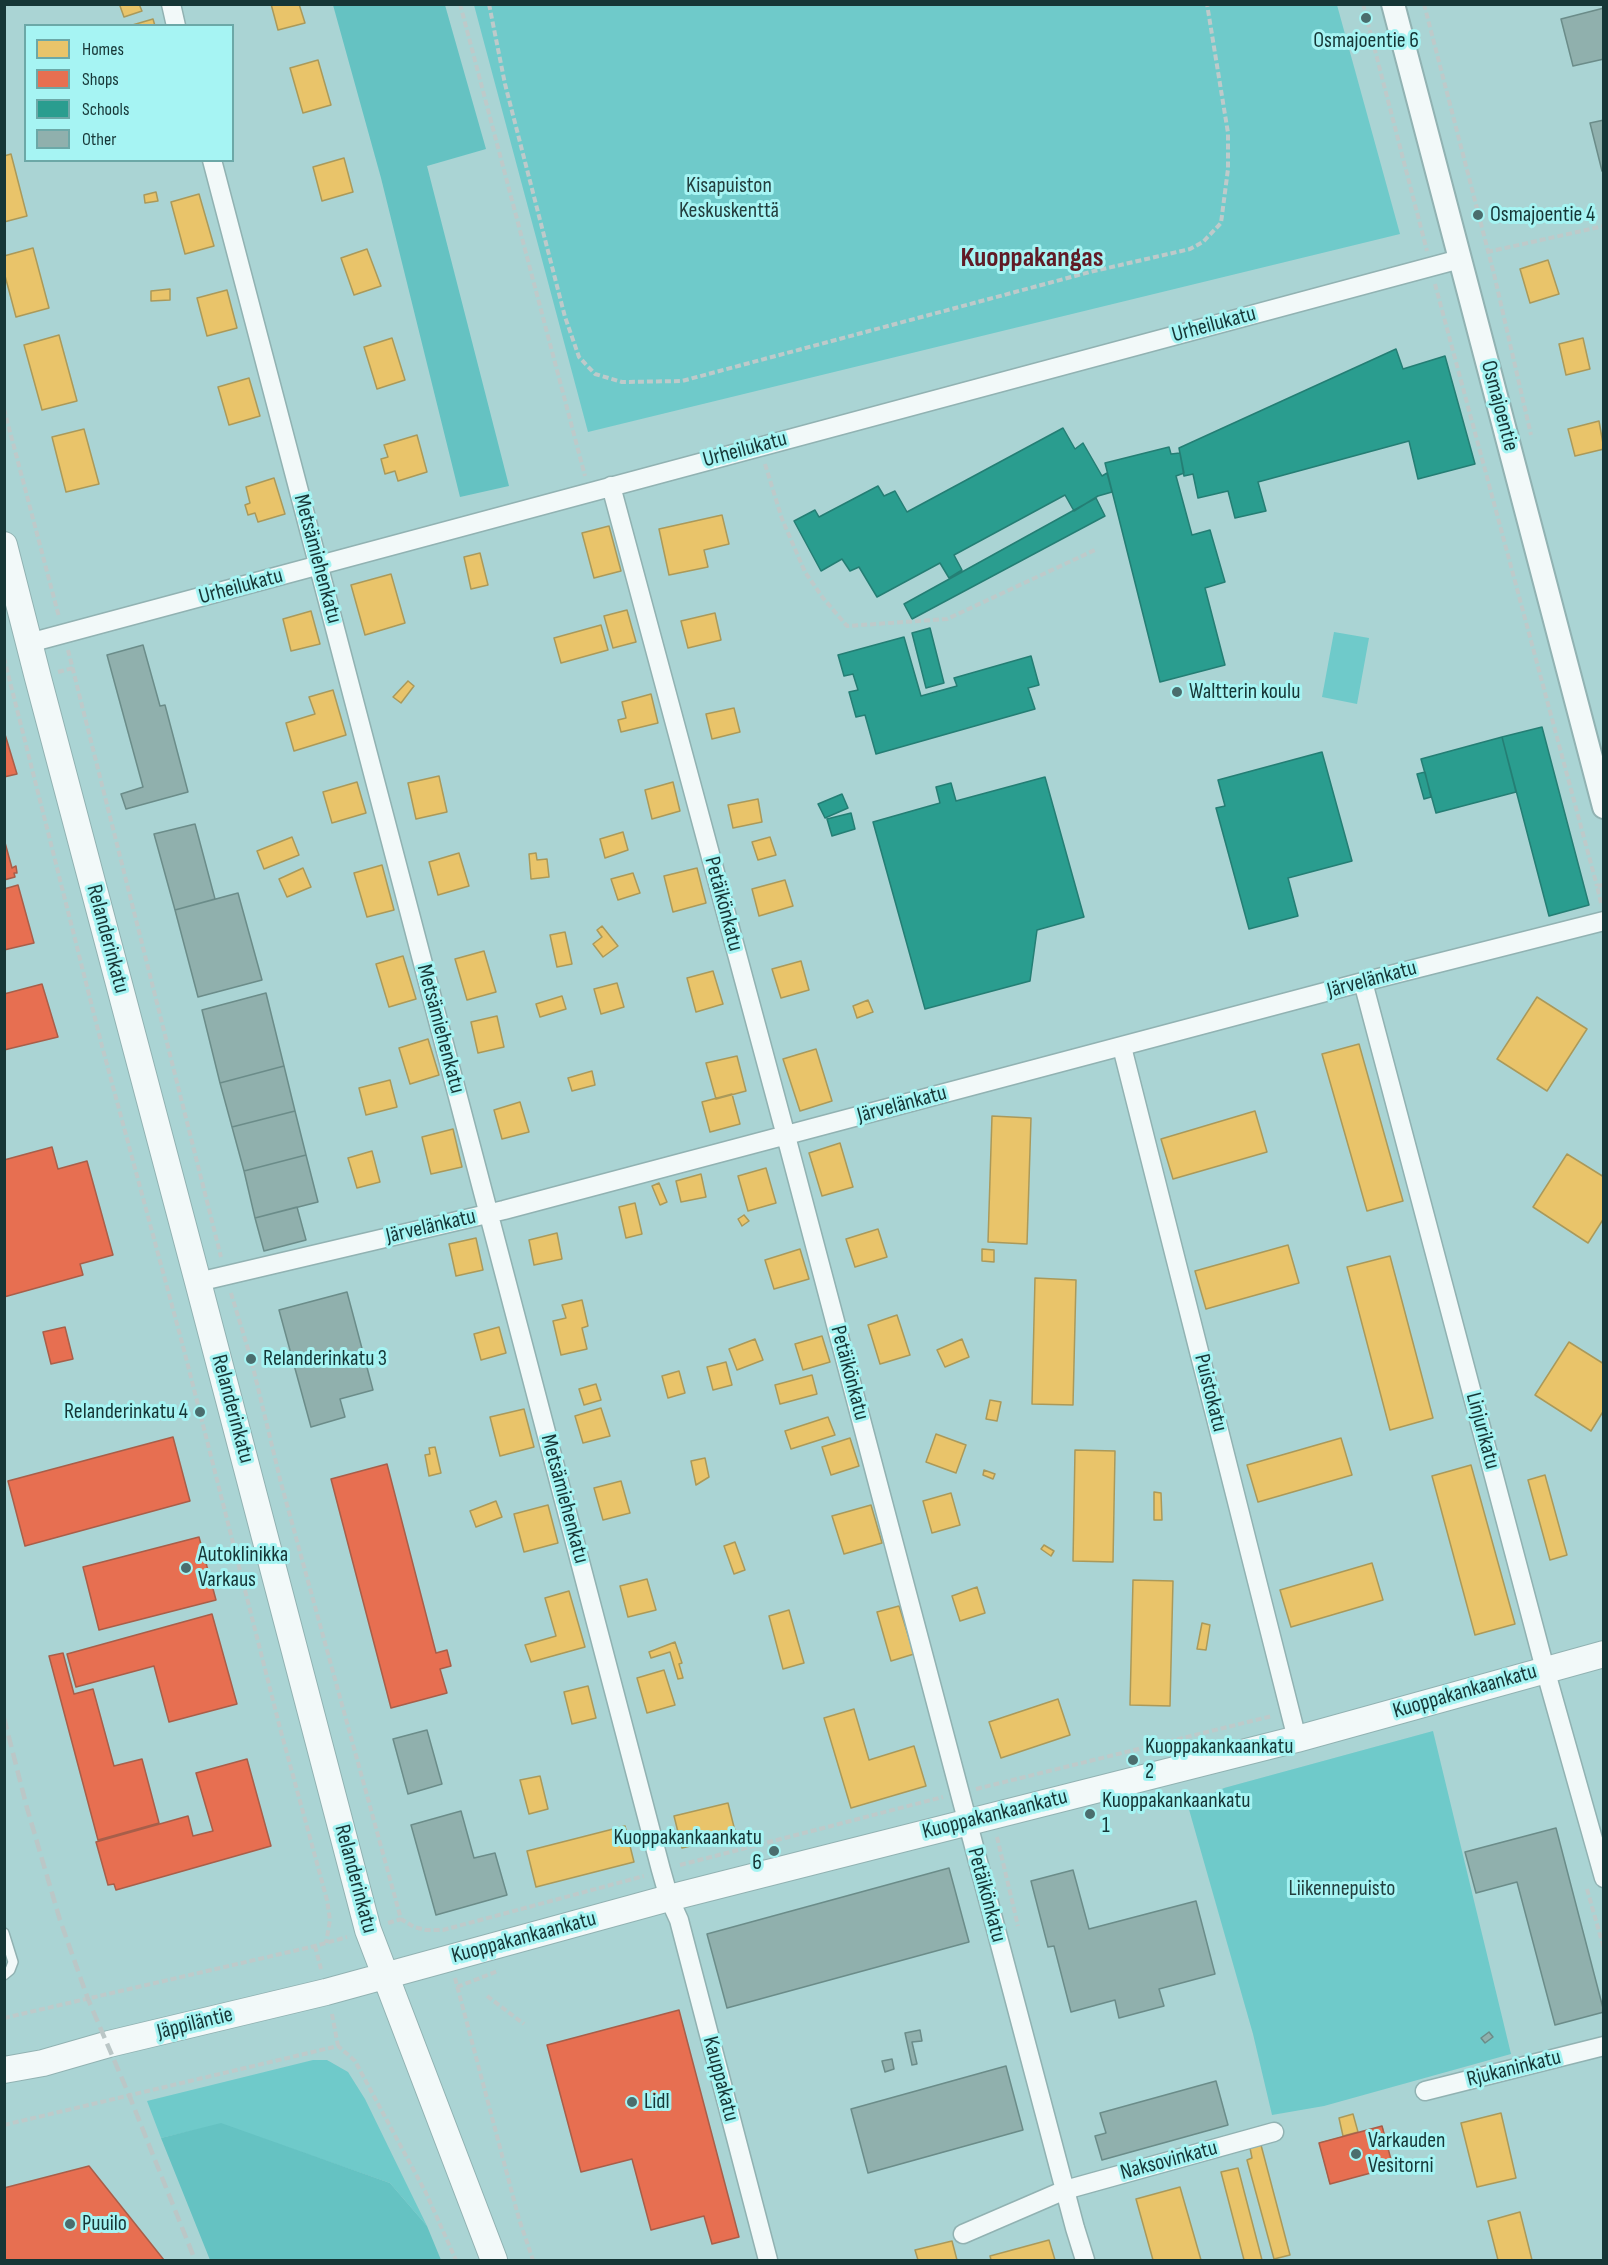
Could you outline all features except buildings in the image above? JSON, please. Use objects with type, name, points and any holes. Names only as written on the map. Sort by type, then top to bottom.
[{"type":"main road","name":"Relanderinkatu","points":[[4,545],[368,1930],[494,2260]]},
{"type":"main road","name":"Kuoppakankaankatu","points":[[386,1975],[669,1898],[1297,1739],[1604,1654]]},
{"type":"main road","name":"Jäppiläntie","points":[[4,2070],[43,2063],[109,2044],[327,1992],[386,1975]]},
{"type":"street","points":[[171,4],[176,24]]},
{"type":"street","name":"Osmajoentie","points":[[1394,4],[1604,807]]},
{"type":"street","name":"Metsämiehenkatu","points":[[213,162],[669,1898]]},
{"type":"street","name":"Urheilukatu","points":[[29,643],[1460,259]]},
{"type":"street","name":"Petäikönkatu","points":[[611,486],[1085,2260]]},
{"type":"street","name":"Järvelänkatu","points":[[198,1282],[489,1214],[1363,982],[1604,921]]},
{"type":"street","name":"Linjurikatu","points":[[1363,982],[1545,1669],[1604,1878]]},
{"type":"street","name":"Puistokatu","points":[[1122,1047],[1297,1739]]},
{"type":"street","name":"Kauppakatu","points":[[669,1898],[679,1920],[768,2260]]},
{"type":"street","name":"Rjukaninkatu","points":[[1425,2091],[1604,2046]]},
{"type":"street","name":"Naksovinkatu","points":[[963,2234],[1065,2190],[1274,2132]]},
{"type":"lane","points":[[4,1933],[13,1962],[10,1970],[4,1975]]},
{"type":"path","points":[[460,4],[586,482]]},
{"type":"path","points":[[489,4],[505,84],[565,317],[579,357],[596,374],[621,382],[682,381],[1090,272],[1190,249],[1203,242],[1221,223],[1228,169],[1228,133],[1207,4]]},
{"type":"path","points":[[1363,4],[1604,912]]},
{"type":"path","points":[[1424,4],[1487,252],[1604,226]]},
{"type":"path","points":[[4,409],[64,635],[225,1274],[401,1918],[414,1927],[444,1930],[650,1874]]},
{"type":"path","points":[[765,463],[782,519],[805,572],[847,626],[947,619],[1097,549]]},
{"type":"path","points":[[4,658],[102,1046],[187,1360],[280,1728],[327,1900],[330,1920],[326,1943]]},
{"type":"path","points":[[56,673],[72,668]]},
{"type":"path","points":[[1597,886],[1604,885]]},
{"type":"path","points":[[674,1866],[1128,1750],[1290,1712]]},
{"type":"path","points":[[989,1841],[1009,1835]]},
{"type":"path","points":[[997,1839],[1018,1930]]},
{"type":"path","points":[[1585,1881],[1604,1949]]},
{"type":"path","points":[[4,2018],[338,1939]]},
{"type":"path","points":[[315,1946],[320,1964]]},
{"type":"path","points":[[456,1981],[519,2219],[533,2260]]},
{"type":"path","points":[[487,1996],[524,2024]]},
{"type":"path","points":[[333,2020],[338,2046],[355,2061],[426,2193],[456,2260]]},
{"type":"path","points":[[4,2126],[338,2046]]},
{"type":"green space","name":"Kisapuiston Keskuskenttä","points":[[474,5],[1337,5],[1400,234],[588,432]]},
{"type":"green space","points":[[1334,632],[1369,638],[1357,704],[1322,697]]},
{"type":"green space","name":"Liikennepuisto","points":[[1433,1731],[1511,2054],[1324,2106],[1272,2115],[1253,2034],[1188,1806],[1224,1788]]},
{"type":"green space","points":[[313,2060],[327,2060],[348,2072],[365,2099],[427,2226],[390,2183],[221,2124],[161,2138],[147,2101]]},
{"type":"shaded area","points":[[333,5],[445,5],[486,149],[427,166],[509,486],[460,497],[381,178]]},
{"type":"shaded area","points":[[221,2123],[390,2183],[427,2226],[441,2260],[210,2260],[161,2138]]},
{"type":"railway","points":[[4,1718],[27,1808],[60,1920],[88,1999],[195,2260]]},
{"type":"place","name":"Osmajoentie 6","points":[[1366,18]]},
{"type":"place","name":"Osmajoentie 4","points":[[1478,215]]},
{"type":"place","name":"Waltterin koulu","points":[[1177,692]]},
{"type":"place","name":"Relanderinkatu 3","points":[[251,1359]]},
{"type":"place","name":"Relanderinkatu 4","points":[[200,1412]]},
{"type":"place","name":"Autoklinikka Varkaus","points":[[186,1568]]},
{"type":"place","name":"Kuoppakankaankatu 2","points":[[1133,1760]]},
{"type":"place","name":"Kuoppakankaankatu 1","points":[[1090,1814]]},
{"type":"place","name":"Kuoppakankaankatu 6","points":[[774,1851]]},
{"type":"place","name":"Lidl","points":[[632,2102]]},
{"type":"place","name":"Varkauden Vesitorni","points":[[1356,2154]]},
{"type":"place","name":"Puuilo","points":[[70,2224]]},
{"type":"district","name":"Kuoppakangas","points":[[1032,259]]}]
